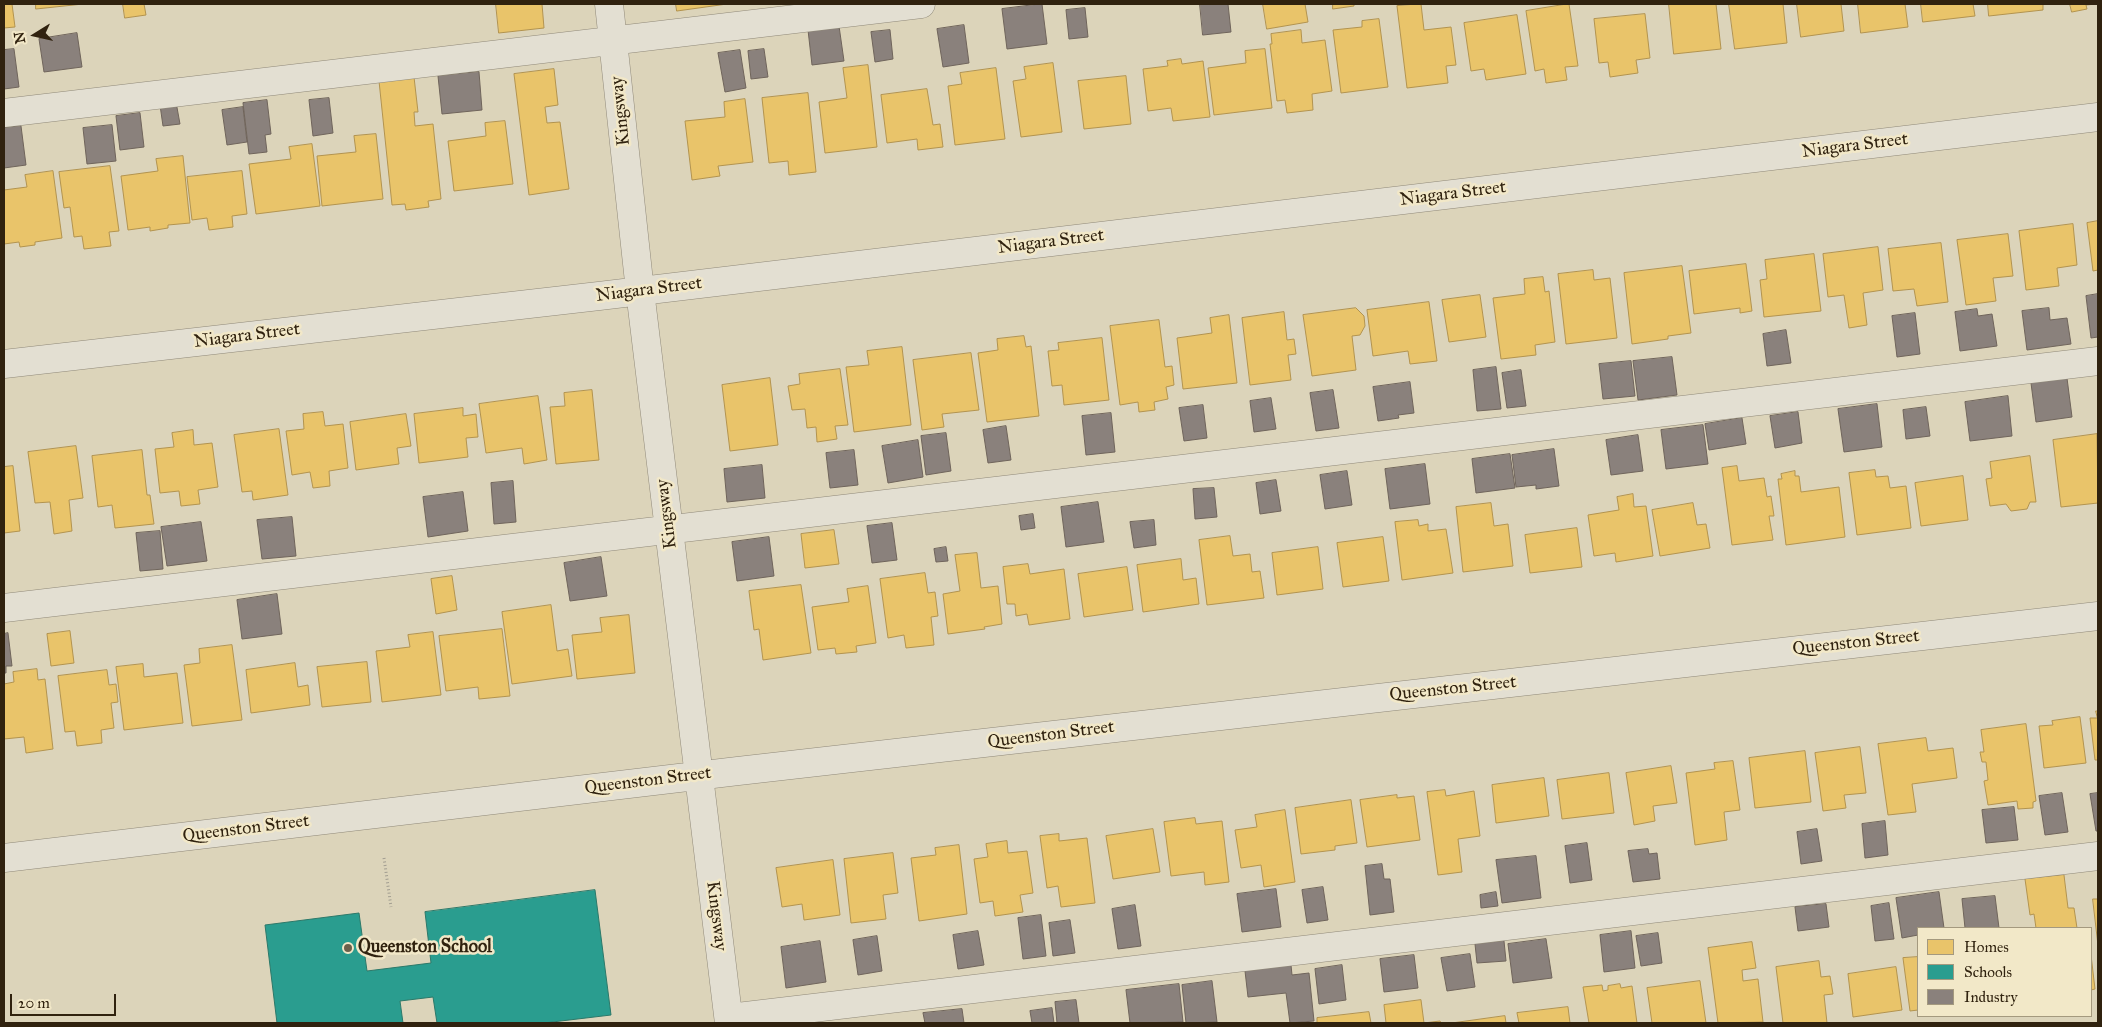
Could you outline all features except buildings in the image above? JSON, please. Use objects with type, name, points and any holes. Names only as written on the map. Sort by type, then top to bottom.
[{"type":"street","name":"Kingsway","points":[[609,4],[640,291],[729,1021]]},
{"type":"street","points":[[4,113],[921,4]]},
{"type":"street","name":"Niagara Street","points":[[4,364],[640,291],[2098,117]]},
{"type":"street","points":[[4,608],[2098,361]]},
{"type":"street","name":"Queenston Street","points":[[4,858],[699,775],[2098,616]]},
{"type":"street","points":[[729,1021],[2098,856]]},
{"type":"path","points":[[384,858],[391,907]]},
{"type":"place","name":"Queenston School","points":[[348,948]]}]
